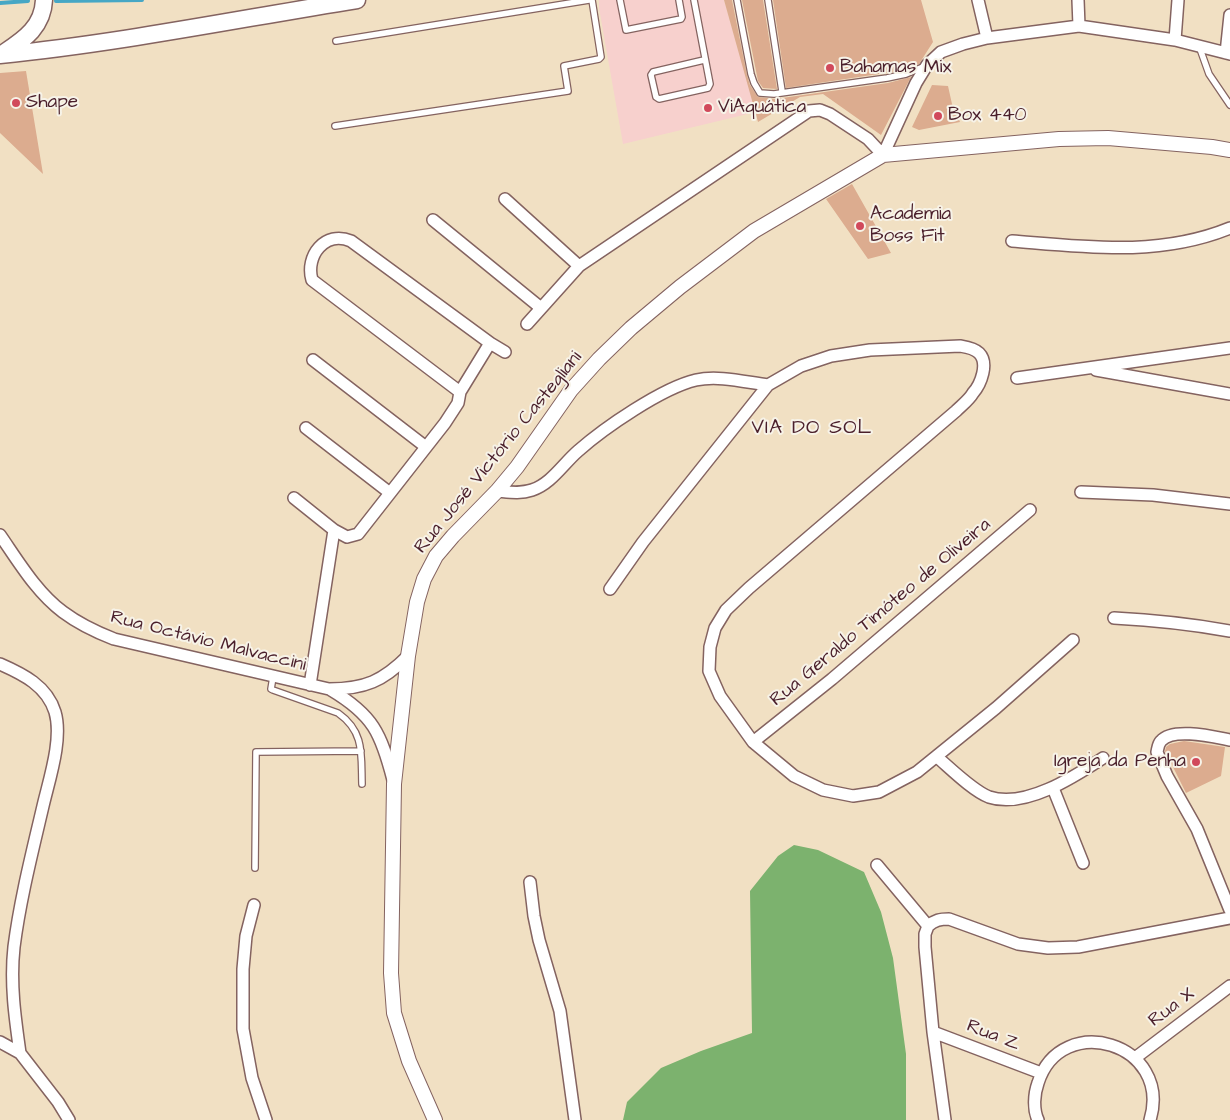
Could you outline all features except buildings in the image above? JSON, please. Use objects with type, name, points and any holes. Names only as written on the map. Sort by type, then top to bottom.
[{"type":"main road","points":[[1,55],[24,40],[35,29],[42,15],[44,0]]},
{"type":"main road","points":[[1,55],[150,36],[357,0]]},
{"type":"street","points":[[978,0],[987,38]]},
{"type":"street","points":[[1078,0],[1079,26]]},
{"type":"street","points":[[1175,40],[1178,0]]},
{"type":"street","points":[[883,155],[916,83],[927,65],[941,52],[987,38],[1079,26],[1175,40],[1228,54],[1230,15]]},
{"type":"street","points":[[527,324],[579,266],[809,111],[820,110],[830,114],[868,139],[883,155]]},
{"type":"street","points":[[883,155],[1059,139],[1098,138],[1159,142],[1230,150]]},
{"type":"street","name":"Rua José Victório Castegliani","points":[[435,1120],[409,1061],[394,1013],[390,972],[394,784],[408,656],[417,602],[428,571],[436,556],[453,536],[497,491],[517,467],[571,390],[631,328],[680,287],[754,231],[883,155]]},
{"type":"street","points":[[505,199],[579,266]]},
{"type":"street","points":[[433,220],[541,308]]},
{"type":"street","points":[[1012,241],[1113,248],[1153,248],[1184,243],[1230,228]]},
{"type":"street","points":[[460,392],[312,280],[310,272],[314,254],[324,243],[334,238],[343,238],[351,241],[504,352]]},
{"type":"street","points":[[294,498],[334,530],[347,537],[358,534],[446,423],[458,403],[460,392],[490,343]]},
{"type":"street","points":[[610,589],[642,542],[768,385],[801,366],[831,356],[870,350],[960,346],[972,348],[980,353],[984,364],[982,378],[974,393],[956,411],[756,582],[726,610],[715,628],[712,638],[709,671],[720,696],[753,742],[794,776],[823,790],[853,796],[879,792],[917,772],[996,708],[1073,640]]},
{"type":"street","points":[[1017,378],[1230,348]]},
{"type":"street","points":[[313,360],[426,447]]},
{"type":"street","points":[[1086,368],[1230,394]]},
{"type":"street","points":[[497,491],[522,492],[533,490],[544,484],[588,443],[672,388],[696,380],[768,385]]},
{"type":"street","points":[[306,428],[390,493]]},
{"type":"street","points":[[1081,492],[1153,495],[1230,504]]},
{"type":"street","name":"Rua Geraldo Timóteo de Oliveira","points":[[753,742],[832,679],[1030,510]]},
{"type":"street","points":[[310,685],[334,530]]},
{"type":"street","name":"Rua Octávio Malvaccini","points":[[0,535],[23,568],[62,612],[86,628],[114,639],[329,689],[363,686],[379,680],[390,673],[408,656]]},
{"type":"street","points":[[1114,618],[1166,622],[1230,631]]},
{"type":"street","points":[[0,664],[35,683],[48,696],[55,714],[57,735],[22,900],[14,949],[13,997],[20,1054]]},
{"type":"street","name":"Rua Octávio Malvaccini","points":[[329,689],[351,702],[364,713],[374,726],[388,761],[394,784]]},
{"type":"street","points":[[1230,740],[1190,734],[1176,734],[1161,740],[1157,752],[1197,829],[1230,910]]},
{"type":"street","points":[[937,757],[987,796],[999,799],[1016,798],[1053,788],[1103,758]]},
{"type":"street","points":[[1053,788],[1083,863]]},
{"type":"street","points":[[877,865],[928,926]]},
{"type":"street","points":[[530,882],[539,940],[560,1011],[575,1120]]},
{"type":"street","points":[[254,905],[246,936],[243,969],[243,1029],[252,1078],[266,1120]]},
{"type":"street","points":[[945,1120],[933,1032],[925,947],[925,934],[928,926],[933,922],[940,919],[949,919],[1018,944],[1048,948],[1086,945],[1230,918]]},
{"type":"street","name":"Rua X","points":[[1135,1058],[1230,986]]},
{"type":"street","name":"Rua Z","points":[[933,1032],[1041,1073]]},
{"type":"street","points":[[1038,1120],[1034,1094],[1041,1073],[1054,1056],[1074,1045],[1095,1041],[1117,1046],[1135,1058],[1148,1076],[1153,1097],[1150,1120]]},
{"type":"street","points":[[0,1042],[20,1054],[58,1102],[69,1120]]},
{"type":"lane","points":[[335,126],[568,91],[564,66],[601,57],[590,0],[336,41]]},
{"type":"lane","points":[[620,0],[626,30],[681,19],[679,0]]},
{"type":"lane","points":[[694,0],[710,84],[708,88],[658,99],[656,97],[651,75],[653,72],[704,60]]},
{"type":"lane","points":[[737,0],[754,83],[760,93],[766,94],[887,78],[906,74],[927,65]]},
{"type":"lane","points":[[768,0],[782,91]]},
{"type":"lane","points":[[1199,46],[1209,74],[1230,105]]},
{"type":"lane","points":[[273,677],[271,689],[338,713],[347,719],[359,738],[362,784]]},
{"type":"lane","points":[[255,868],[256,752],[361,751]]},
{"type":"shaded area","points":[[599,0],[724,0],[756,112],[623,144]]},
{"type":"green space","points":[[794,845],[818,850],[864,872],[881,912],[893,958],[906,1054],[906,1120],[623,1120],[627,1102],[661,1068],[701,1051],[752,1033],[750,891],[778,856]]},
{"type":"waterway","points":[[56,1],[142,0]]},
{"type":"waterway","points":[[0,3],[28,1]]},
{"type":"place","name":"Bahamas Mix","points":[[830,68]]},
{"type":"place","name":"Shape","points":[[16,103]]},
{"type":"place","name":"ViAquática","points":[[708,108]]},
{"type":"place","name":"Box 440","points":[[938,116]]},
{"type":"place","name":"Academia Boss Fit","points":[[860,226]]},
{"type":"place","name":"Igreja da Penha","points":[[1196,762]]},
{"type":"district","name":"VIA DO SOL","points":[[812,429]]}]
